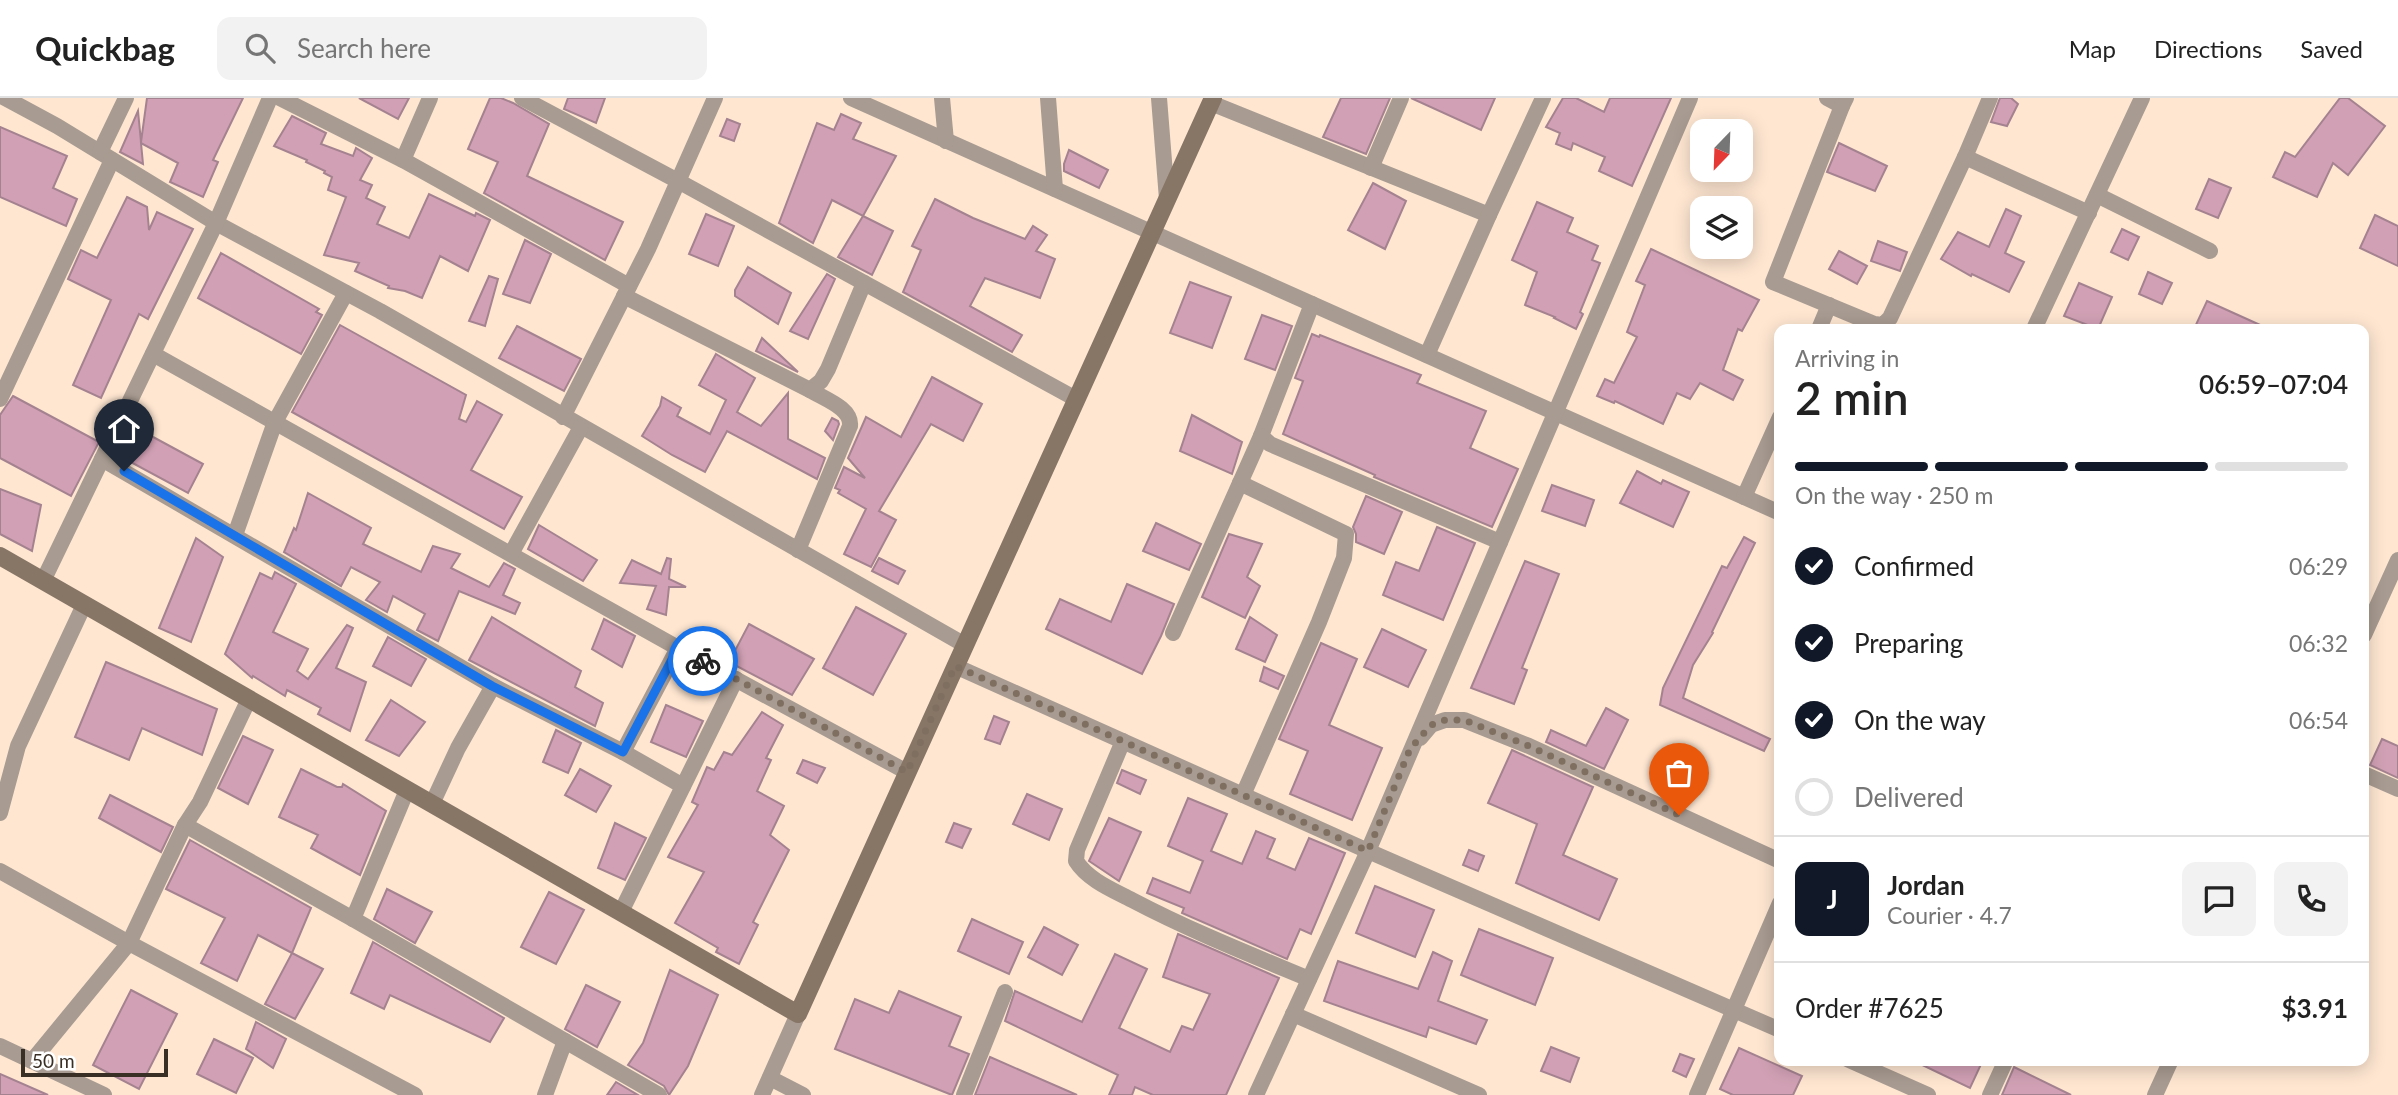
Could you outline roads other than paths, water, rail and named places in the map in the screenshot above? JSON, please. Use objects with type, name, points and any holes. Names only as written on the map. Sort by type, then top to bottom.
[{"type":"street","points":[[0,111],[6,98],[216,223],[346,293],[965,645]]},
{"type":"street","points":[[0,399],[106,156],[126,98]]},
{"type":"street","points":[[43,581],[216,223],[270,98]]},
{"type":"street","points":[[280,98],[402,160],[626,291],[846,411],[850,426],[798,550]]},
{"type":"street","points":[[402,160],[429,98]]},
{"type":"street","points":[[522,98],[551,105],[678,181],[1076,399]]},
{"type":"street","points":[[564,417],[626,291],[715,98]]},
{"type":"street","points":[[851,98],[1774,510]]},
{"type":"street","points":[[942,98],[946,141]]},
{"type":"street","points":[[1048,98],[1055,189]]},
{"type":"street","points":[[1160,98],[1167,199]]},
{"type":"street","points":[[1371,168],[1401,98]]},
{"type":"street","points":[[1427,355],[1544,98]]},
{"type":"street","points":[[1255,1095],[1368,851],[1690,98]]},
{"type":"street","points":[[1827,98],[1844,102],[1773,282],[1874,324]]},
{"type":"street","points":[[1884,324],[1890,318],[1990,98]]},
{"type":"street","points":[[2037,324],[2142,98]]},
{"type":"street","points":[[762,1095],[1212,100],[1489,215]]},
{"type":"street","points":[[1965,157],[2089,213]]},
{"type":"street","points":[[2097,195],[2210,251]]},
{"type":"street","points":[[810,390],[821,381],[828,369],[864,283]]},
{"type":"street","points":[[234,535],[275,422],[346,293]]},
{"type":"street","points":[[1173,632],[1261,436],[1312,304]]},
{"type":"street","points":[[1821,324],[1829,305]]},
{"type":"street","points":[[153,354],[678,648],[907,772]]},
{"type":"street","points":[[511,554],[582,427]]},
{"type":"street","points":[[1744,497],[1774,430]]},
{"type":"street","points":[[1261,436],[1270,444],[1500,542]]},
{"type":"street","points":[[102,458],[492,686],[623,752],[683,786]]},
{"type":"street","points":[[1240,483],[1346,534],[1344,558],[1319,622],[1243,795]]},
{"type":"street","points":[[0,556],[798,1013]]},
{"type":"street","points":[[2369,624],[2398,560]]},
{"type":"street","points":[[0,813],[18,746],[85,605]]},
{"type":"street","points":[[623,752],[678,648]]},
{"type":"street","points":[[955,666],[1368,851],[1774,1027]]},
{"type":"street","points":[[621,912],[736,678]]},
{"type":"street","points":[[432,804],[458,748],[492,686]]},
{"type":"street","points":[[32,1060],[129,943],[249,699]]},
{"type":"street","points":[[1410,749],[1431,725],[1445,720],[1464,720],[1529,746],[1774,858]]},
{"type":"street","points":[[1123,741],[1077,850],[1076,861],[1082,871],[1175,923],[1309,979]]},
{"type":"street","points":[[2369,776],[2398,789]]},
{"type":"street","points":[[353,919],[407,790]]},
{"type":"street","points":[[185,825],[659,1095]]},
{"type":"street","points":[[0,871],[415,1095]]},
{"type":"street","points":[[1697,1095],[1774,917]]},
{"type":"street","points":[[964,1095],[1005,992]]},
{"type":"street","points":[[1293,1014],[1479,1095]]},
{"type":"street","points":[[545,1095],[565,1041]]},
{"type":"street","points":[[0,1046],[104,1095]]},
{"type":"street","points":[[1863,1066],[1927,1095]]},
{"type":"street","points":[[1990,1095],[2003,1066]]},
{"type":"street","points":[[2155,1095],[2168,1066]]},
{"type":"street","points":[[770,1078],[803,1095]]}]
